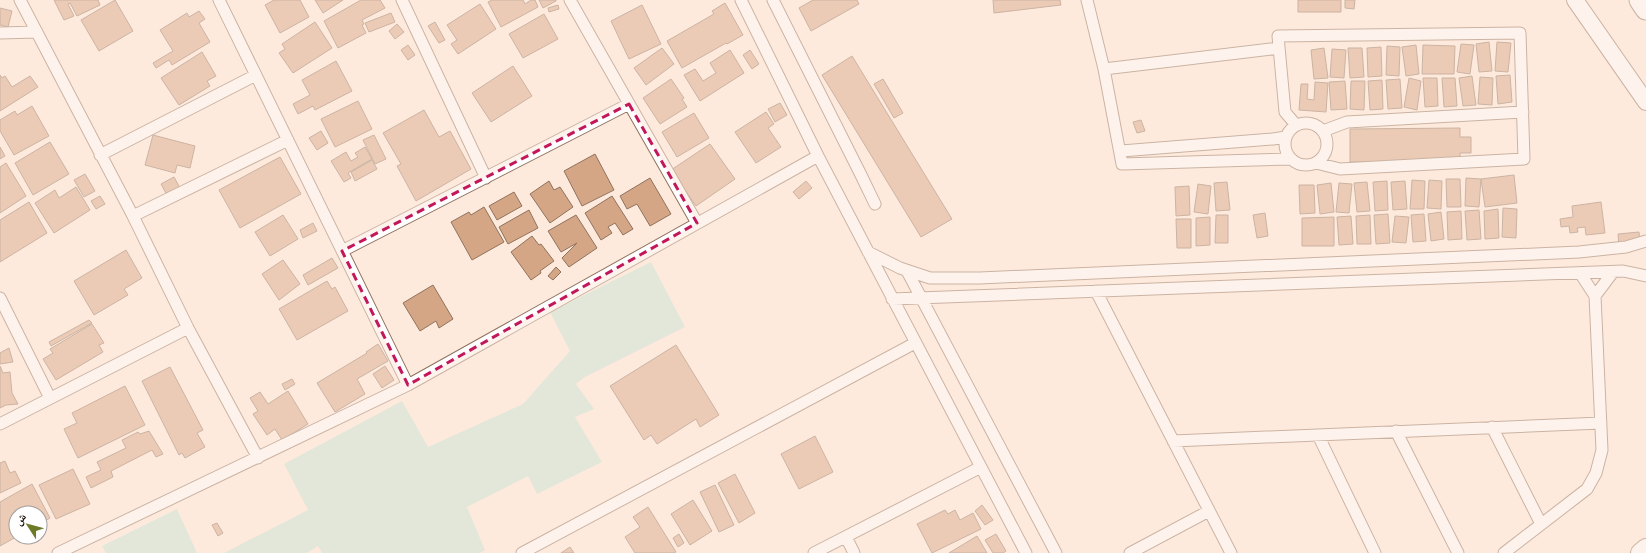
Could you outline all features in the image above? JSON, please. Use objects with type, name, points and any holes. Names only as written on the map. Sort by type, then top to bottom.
[{"type":"highway","points":[[1640,0],[1646,9]]},
{"type":"main road","points":[[1575,0],[1646,102]]},
{"type":"main road","points":[[1640,553],[1646,548]]},
{"type":"street","points":[[20,0],[133,216],[188,328],[258,458]]},
{"type":"street","points":[[219,0],[408,385]]},
{"type":"street","points":[[402,0],[486,178]]},
{"type":"street","points":[[570,0],[697,223]]},
{"type":"street","points":[[741,0],[818,156],[1026,553]]},
{"type":"street","points":[[774,0],[874,204]]},
{"type":"street","points":[[1087,0],[1104,69],[1122,164],[1291,159],[1303,165],[1310,165],[1316,163],[1325,154],[1328,142],[1324,131],[1314,124],[1302,123],[1292,128],[1286,137],[1286,148],[1291,159]]},
{"type":"street","points":[[0,33],[37,32]]},
{"type":"street","points":[[1296,125],[1285,112],[1278,36],[1520,33],[1524,159],[1340,169],[1316,163]]},
{"type":"street","points":[[1104,69],[1279,48]]},
{"type":"street","points":[[100,155],[256,75]]},
{"type":"street","points":[[342,251],[629,104]]},
{"type":"street","points":[[1324,131],[1347,122],[1523,112]]},
{"type":"street","points":[[1120,151],[1286,137]]},
{"type":"street","points":[[133,216],[288,140]]},
{"type":"street","points":[[58,553],[408,385],[818,156]]},
{"type":"street","points":[[868,252],[907,271],[930,278],[988,277],[1579,252],[1626,247],[1646,241]]},
{"type":"street","points":[[907,271],[1056,553]]},
{"type":"street","points":[[892,299],[1623,271],[1646,276]]},
{"type":"street","points":[[1595,296],[1613,272]]},
{"type":"street","points":[[1504,553],[1587,489],[1596,473],[1602,450],[1595,296],[1580,273]]},
{"type":"street","points":[[1096,291],[1231,553]]},
{"type":"street","points":[[0,298],[50,398]]},
{"type":"street","points":[[0,424],[188,328]]},
{"type":"street","points":[[522,553],[915,343]]},
{"type":"street","points":[[1173,441],[1601,423]]},
{"type":"street","points":[[1492,427],[1541,524]]},
{"type":"street","points":[[1396,431],[1458,553]]},
{"type":"street","points":[[1318,435],[1375,553]]},
{"type":"street","points":[[814,553],[981,468]]},
{"type":"street","points":[[1130,553],[1209,511]]},
{"type":"street","points":[[846,537],[854,553]]},
{"type":"highlighted area","points":[[629,104],[697,223],[408,385],[342,251]]},
{"type":"green space","points":[[651,262],[685,327],[585,377],[576,384],[594,409],[575,417],[602,462],[537,494],[528,476],[467,507],[485,550],[480,553],[322,553],[318,546],[307,553],[224,553],[308,510],[284,464],[402,401],[428,447],[523,404],[570,351],[550,312]]},
{"type":"green space","points":[[177,509],[197,553],[106,553],[102,546]]},
{"type":"building","points":[[54,0],[98,0],[100,5],[77,16],[70,3],[68,4],[74,16],[64,20]]},
{"type":"building","points":[[115,0],[133,31],[99,51],[81,20]]},
{"type":"building","points":[[274,0],[300,0],[309,17],[280,33],[265,5]]},
{"type":"building","points":[[315,0],[343,0],[323,13]]},
{"type":"building","points":[[361,0],[380,0],[385,8],[362,20],[364,24],[362,25],[366,33],[338,48],[324,21]]},
{"type":"building","points":[[492,0],[523,0],[525,4],[531,0],[535,0],[538,7],[501,27],[488,2]]},
{"type":"building","points":[[539,0],[556,0],[556,1],[543,8]]},
{"type":"building","points":[[813,0],[857,0],[859,4],[811,31],[799,8]]},
{"type":"building","points":[[993,0],[1060,0],[1061,5],[994,13]]},
{"type":"building","points":[[1298,0],[1341,0],[1341,12],[1298,12]]},
{"type":"building","points":[[1345,0],[1355,0],[1354,9],[1345,8]]},
{"type":"building","points":[[725,3],[743,35],[682,68],[667,41],[714,14],[712,11]]},
{"type":"building","points":[[480,4],[496,29],[458,54],[451,44],[457,40],[447,25]]},
{"type":"building","points":[[558,5],[559,9],[549,12],[548,8]]},
{"type":"building","points":[[642,5],[661,44],[629,59],[611,21]]},
{"type":"building","points":[[0,8],[12,11],[8,27],[0,25]]},
{"type":"building","points":[[199,11],[205,19],[199,23],[210,42],[172,65],[169,60],[156,68],[153,63],[173,51],[160,30],[187,13],[189,17]]},
{"type":"building","points":[[391,13],[395,22],[369,32],[365,23]]},
{"type":"building","points":[[544,14],[558,39],[523,58],[509,34]]},
{"type":"building","points":[[315,22],[332,48],[293,73],[279,53],[285,49],[282,44]]},
{"type":"building","points":[[435,22],[445,40],[439,43],[428,26]]},
{"type":"building","points":[[397,24],[404,32],[395,39],[389,31]]},
{"type":"building","points":[[1489,42],[1492,71],[1479,72],[1476,44]]},
{"type":"building","points":[[1497,42],[1511,43],[1508,72],[1495,71]]},
{"type":"building","points":[[1461,44],[1474,45],[1470,74],[1457,72]]},
{"type":"building","points":[[408,45],[415,55],[408,60],[401,50]]},
{"type":"building","points":[[1416,45],[1419,74],[1406,76],[1402,47]]},
{"type":"building","points":[[1423,45],[1455,46],[1454,74],[1422,74]]},
{"type":"building","points":[[1387,46],[1400,47],[1399,76],[1386,75]]},
{"type":"building","points":[[1381,47],[1382,76],[1368,77],[1367,48]]},
{"type":"building","points":[[662,48],[674,64],[646,85],[634,68]]},
{"type":"building","points":[[1324,48],[1328,78],[1314,79],[1311,50]]},
{"type":"building","points":[[1348,48],[1362,48],[1364,77],[1350,78]]},
{"type":"building","points":[[1332,49],[1346,50],[1344,78],[1330,77]]},
{"type":"building","points":[[730,50],[744,73],[700,101],[684,75],[695,69],[703,81],[716,73],[710,63]]},
{"type":"building","points":[[750,50],[759,64],[752,69],[743,55]]},
{"type":"building","points":[[202,52],[216,76],[207,81],[210,86],[179,105],[161,78]]},
{"type":"building","points":[[852,56],[952,219],[921,237],[822,75]]},
{"type":"building","points":[[336,61],[352,91],[315,110],[313,106],[298,114],[293,104],[310,95],[302,80]]},
{"type":"building","points":[[513,66],[532,96],[491,122],[472,93]]},
{"type":"building","points":[[0,75],[2,78],[5,76],[12,87],[30,76],[38,87],[0,111]]},
{"type":"building","points":[[1510,75],[1512,102],[1498,104],[1496,76]]},
{"type":"building","points":[[1472,76],[1476,105],[1463,106],[1459,78]]},
{"type":"building","points":[[1480,77],[1493,78],[1492,105],[1478,104]]},
{"type":"building","points":[[1409,78],[1421,81],[1417,110],[1404,107]]},
{"type":"building","points":[[1423,78],[1437,78],[1438,106],[1425,107]]},
{"type":"building","points":[[1442,78],[1455,78],[1457,106],[1444,107]]},
{"type":"building","points":[[671,79],[684,98],[682,99],[687,107],[660,124],[643,98]]},
{"type":"building","points":[[883,79],[903,113],[894,118],[874,84]]},
{"type":"building","points":[[1400,79],[1402,108],[1388,109],[1386,80]]},
{"type":"building","points":[[1382,80],[1383,109],[1370,110],[1368,81]]},
{"type":"building","points":[[1345,81],[1347,109],[1331,110],[1329,82]]},
{"type":"building","points":[[1351,81],[1365,81],[1364,110],[1350,109]]},
{"type":"building","points":[[1315,82],[1328,83],[1326,112],[1299,110],[1301,84],[1308,84],[1307,99],[1314,100]]},
{"type":"building","points":[[358,101],[372,129],[335,147],[321,119]]},
{"type":"building","points":[[780,103],[787,115],[775,122],[768,109]]},
{"type":"building","points":[[32,106],[49,136],[14,155],[0,131],[0,120],[15,111],[17,115]]},
{"type":"building","points":[[424,110],[439,137],[450,131],[471,169],[416,201],[397,166],[401,164],[383,133]]},
{"type":"building","points":[[766,112],[774,124],[768,128],[781,147],[756,163],[735,132]]},
{"type":"building","points":[[694,113],[709,138],[677,157],[662,132]]},
{"type":"building","points":[[1141,120],[1145,131],[1137,133],[1133,122]]},
{"type":"building","points":[[1460,128],[1460,137],[1471,137],[1471,153],[1460,153],[1460,161],[1350,162],[1350,129]]},
{"type":"building","points":[[321,131],[328,143],[317,150],[309,138]]},
{"type":"building","points":[[153,135],[195,146],[190,168],[177,165],[175,173],[145,165]]},
{"type":"building","points":[[374,135],[386,159],[375,164],[363,140]]},
{"type":"building","points":[[50,142],[69,174],[33,195],[15,163]]},
{"type":"building","points":[[710,144],[735,179],[696,206],[671,170]]},
{"type":"building","points":[[0,147],[5,156],[0,159]]},
{"type":"building","points":[[365,147],[372,159],[348,173],[351,178],[344,182],[331,161],[346,152],[351,161],[358,157],[355,153]]},
{"type":"building","points":[[595,154],[614,190],[582,206],[564,171]]},
{"type":"building","points":[[280,157],[301,194],[240,228],[219,190]]},
{"type":"building","points":[[372,160],[377,169],[355,181],[351,172]]},
{"type":"building","points":[[6,163],[26,196],[0,213],[0,167]]},
{"type":"building","points":[[85,174],[95,191],[84,197],[74,180]]},
{"type":"building","points":[[1514,175],[1517,203],[1485,207],[1481,179]]},
{"type":"building","points":[[174,177],[180,188],[167,195],[161,184]]},
{"type":"building","points":[[650,178],[671,214],[650,226],[637,204],[627,209],[620,196]]},
{"type":"building","points":[[1466,178],[1481,179],[1479,207],[1465,206]]},
{"type":"building","points":[[1446,179],[1460,179],[1461,207],[1447,207]]},
{"type":"building","points":[[1412,180],[1425,181],[1424,209],[1410,209]]},
{"type":"building","points":[[1429,180],[1442,181],[1441,209],[1427,208]]},
{"type":"building","points":[[549,181],[554,190],[560,187],[573,207],[550,223],[530,194]]},
{"type":"building","points":[[806,181],[812,188],[799,199],[793,192]]},
{"type":"building","points":[[1387,181],[1388,210],[1375,211],[1373,182]]},
{"type":"building","points":[[1405,181],[1407,209],[1393,210],[1391,182]]},
{"type":"building","points":[[1227,182],[1230,210],[1216,211],[1214,183]]},
{"type":"building","points":[[1367,182],[1370,211],[1357,212],[1354,183]]},
{"type":"building","points":[[1331,183],[1334,212],[1320,214],[1317,185]]},
{"type":"building","points":[[1339,183],[1352,184],[1349,213],[1336,212]]},
{"type":"building","points":[[1198,184],[1211,186],[1208,214],[1194,212]]},
{"type":"building","points":[[1299,185],[1314,185],[1315,213],[1300,214]]},
{"type":"building","points":[[1189,186],[1190,215],[1176,216],[1175,187]]},
{"type":"building","points":[[76,187],[90,210],[54,233],[35,203],[55,190],[59,198]]},
{"type":"building","points":[[514,192],[522,206],[497,220],[489,206]]},
{"type":"building","points":[[100,196],[105,204],[96,209],[91,201]]},
{"type":"building","points":[[612,196],[633,229],[623,235],[615,223],[608,227],[612,233],[601,240],[585,213]]},
{"type":"building","points":[[29,202],[47,233],[0,262],[0,220]]},
{"type":"building","points":[[1601,202],[1605,233],[1586,235],[1585,227],[1577,228],[1578,232],[1570,233],[1569,226],[1561,227],[1560,219],[1573,217],[1572,206]]},
{"type":"building","points":[[484,207],[504,242],[472,260],[451,222],[469,212],[471,215]]},
{"type":"building","points":[[1503,208],[1517,209],[1516,238],[1502,237]]},
{"type":"building","points":[[1498,209],[1499,238],[1485,239],[1484,211]]},
{"type":"building","points":[[529,210],[538,228],[508,244],[499,227]]},
{"type":"building","points":[[1479,210],[1481,239],[1467,240],[1465,211]]},
{"type":"building","points":[[1461,211],[1462,239],[1448,240],[1447,212]]},
{"type":"building","points":[[1441,212],[1444,239],[1431,241],[1428,214]]},
{"type":"building","points":[[1265,213],[1268,236],[1257,238],[1253,215]]},
{"type":"building","points":[[1388,214],[1390,243],[1376,244],[1374,215]]},
{"type":"building","points":[[1424,214],[1426,241],[1413,242],[1411,215]]},
{"type":"building","points":[[283,215],[298,239],[270,256],[255,232]]},
{"type":"building","points":[[576,215],[597,248],[569,267],[562,258],[577,243],[561,252],[548,231]]},
{"type":"building","points":[[1216,215],[1228,215],[1228,243],[1215,243]]},
{"type":"building","points":[[1370,215],[1371,244],[1357,244],[1356,216]]},
{"type":"building","points":[[1351,216],[1353,244],[1339,245],[1337,217]]},
{"type":"building","points":[[1395,216],[1409,217],[1406,243],[1392,242]]},
{"type":"building","points":[[1210,217],[1210,245],[1196,246],[1196,218]]},
{"type":"building","points":[[1334,217],[1334,246],[1302,246],[1302,218]]},
{"type":"building","points":[[1176,219],[1191,219],[1191,248],[1177,248]]},
{"type":"building","points":[[313,223],[317,231],[303,238],[300,230]]},
{"type":"building","points":[[1639,232],[1640,246],[1619,247],[1618,234]]},
{"type":"building","points":[[532,236],[539,245],[541,244],[554,261],[540,271],[541,273],[531,280],[511,252]]},
{"type":"building","points":[[126,250],[142,278],[124,289],[128,295],[94,315],[74,281]]},
{"type":"building","points":[[332,258],[338,268],[308,285],[303,275]]},
{"type":"building","points":[[283,260],[300,284],[279,300],[262,274]]},
{"type":"building","points":[[556,267],[561,272],[553,280],[548,276]]},
{"type":"building","points":[[327,281],[332,289],[335,287],[348,311],[297,340],[279,309]]},
{"type":"building","points":[[433,285],[453,319],[439,328],[436,321],[420,331],[403,303]]},
{"type":"building","points":[[89,320],[92,323],[51,346],[49,342]]},
{"type":"building","points":[[92,324],[104,343],[99,345],[103,352],[56,380],[43,359],[53,353],[50,349]]},
{"type":"building","points":[[378,344],[388,361],[357,379],[365,394],[335,412],[317,383],[367,353],[366,352]]},
{"type":"building","points":[[676,345],[719,415],[700,427],[696,419],[657,444],[651,435],[644,440],[610,386]]},
{"type":"building","points":[[9,348],[13,362],[0,364],[0,353]]},
{"type":"building","points":[[0,366],[3,373],[10,372],[12,393],[18,404],[6,405],[0,408]]},
{"type":"building","points":[[385,366],[394,380],[382,388],[373,374]]},
{"type":"building","points":[[170,367],[203,430],[197,433],[205,447],[185,458],[182,453],[179,455],[142,381]]},
{"type":"building","points":[[292,379],[295,384],[285,390],[282,384]]},
{"type":"building","points":[[125,386],[145,425],[78,458],[64,429],[77,423],[72,413]]},
{"type":"building","points":[[288,391],[308,424],[282,440],[275,429],[267,435],[253,414],[258,411],[250,398],[260,392],[268,404]]},
{"type":"building","points":[[149,431],[163,454],[156,457],[152,450],[111,471],[113,477],[91,488],[86,477],[101,470],[97,462],[126,448],[122,440],[138,432],[140,434]]},
{"type":"building","points":[[815,436],[833,472],[799,489],[781,454]]},
{"type":"building","points":[[5,461],[10,473],[15,471],[21,483],[0,493],[0,463]]},
{"type":"building","points":[[73,469],[90,504],[56,519],[39,485]]},
{"type":"building","points":[[735,474],[755,513],[739,523],[718,483]]},
{"type":"building","points":[[32,484],[43,505],[8,505],[8,542],[0,546],[0,502]]},
{"type":"building","points":[[715,485],[734,525],[719,532],[700,492]]},
{"type":"building","points":[[693,500],[712,531],[690,545],[671,514]]},
{"type":"building","points":[[982,505],[993,520],[985,525],[975,511]]},
{"type":"building","points":[[648,507],[676,552],[635,553],[625,537],[640,527],[633,517]]},
{"type":"building","points":[[945,510],[948,514],[955,510],[960,520],[973,513],[981,529],[932,553],[917,524]]},
{"type":"building","points":[[217,523],[223,533],[218,536],[212,525]]},
{"type":"building","points":[[679,534],[684,543],[678,547],[673,538]]},
{"type":"building","points":[[996,534],[1006,551],[1003,553],[993,553],[985,540]]},
{"type":"building","points":[[977,536],[987,553],[949,553]]},
{"type":"building","points":[[570,547],[574,553],[561,553]]}]
